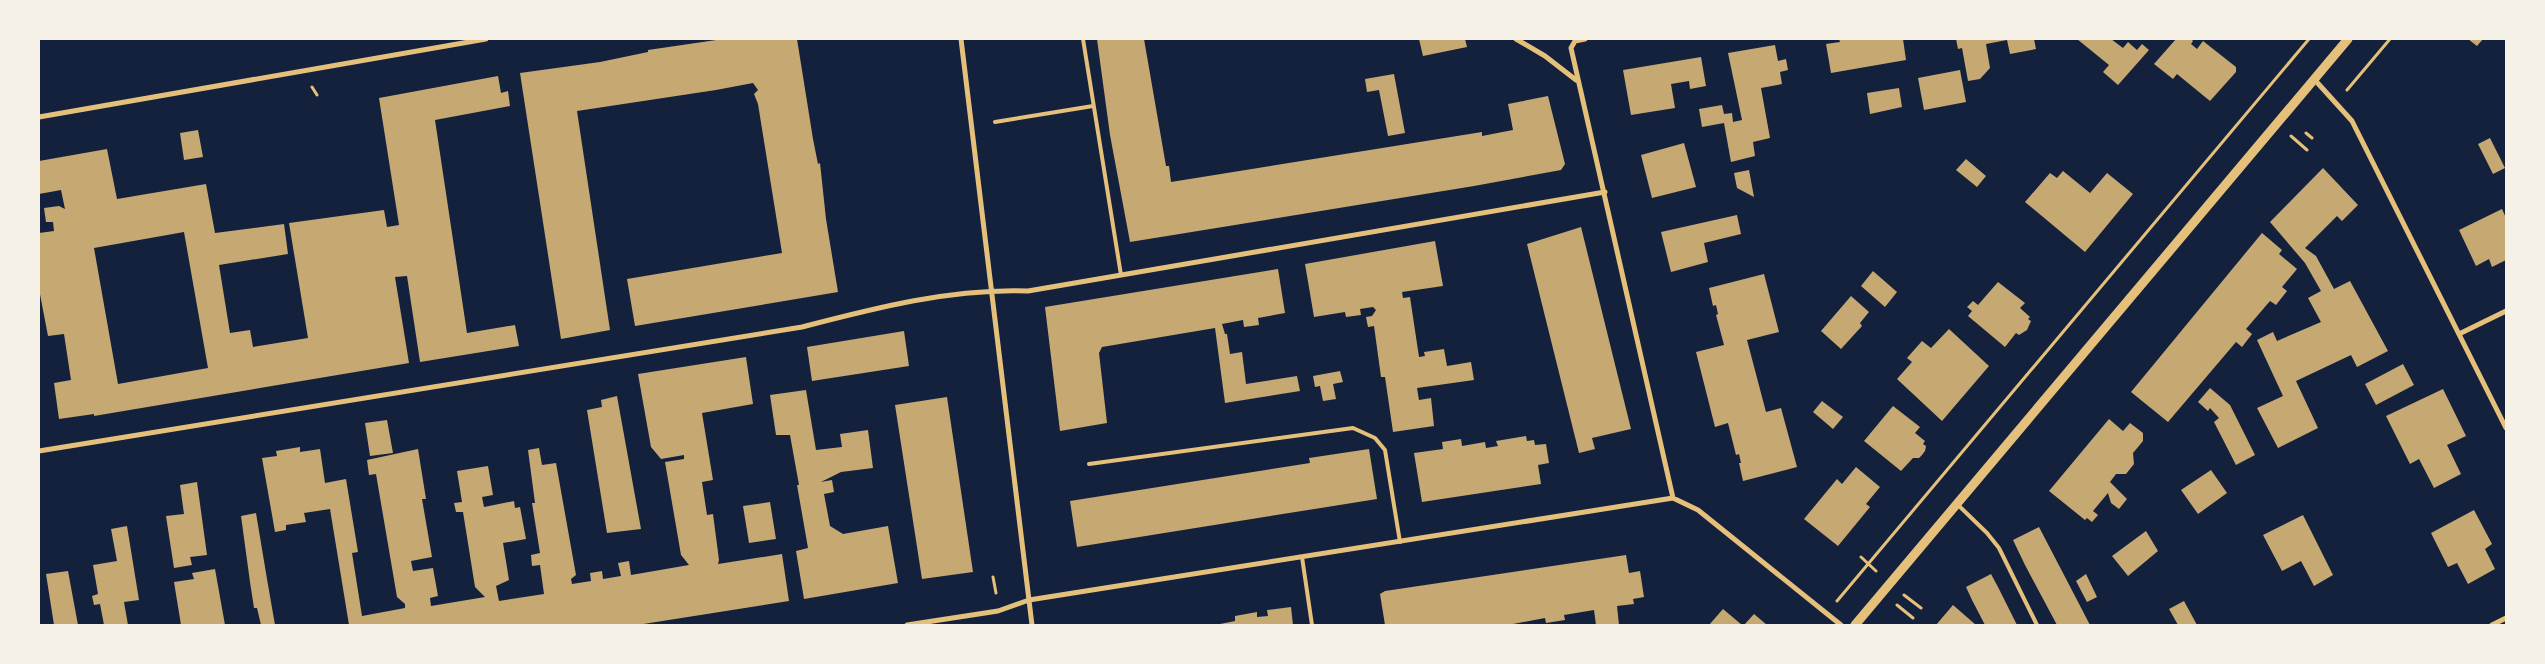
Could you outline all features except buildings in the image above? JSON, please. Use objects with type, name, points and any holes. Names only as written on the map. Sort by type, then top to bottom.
[{"type":"street","points":[[39,117],[486,39]]},
{"type":"street","points":[[960,39],[1032,625]]},
{"type":"street","points":[[1516,39],[1545,56],[1576,80]]},
{"type":"street","points":[[1586,39],[1575,41],[1572,45],[1576,80],[1605,192],[1674,498]]},
{"type":"street","points":[[1855,625],[2348,39]]},
{"type":"street","points":[[2314,80],[2352,121],[2506,428]]},
{"type":"street","points":[[39,451],[793,329],[851,314],[992,290],[1028,291],[1605,192]]},
{"type":"street","points":[[2459,334],[2506,311]]},
{"type":"street","points":[[907,625],[998,611],[1029,600],[1674,498],[1698,510],[1841,625]]},
{"type":"street","points":[[2492,625],[2506,618]]},
{"type":"lane","points":[[1083,39],[1121,275]]},
{"type":"lane","points":[[995,122],[1093,106]]},
{"type":"lane","points":[[1089,464],[1353,428],[1376,438],[1385,450],[1400,542]]},
{"type":"lane","points":[[1957,504],[1987,533],[1999,548],[2037,625]]},
{"type":"lane","points":[[1302,557],[1312,625]]},
{"type":"path","points":[[1842,595],[2310,39]]},
{"type":"path","points":[[2351,86],[2390,39]]},
{"type":"path","points":[[2254,105],[2259,110]]},
{"type":"path","points":[[2306,133],[2312,138]]},
{"type":"path","points":[[2287,134],[2308,150]]},
{"type":"path","points":[[1861,557],[1878,573]]},
{"type":"path","points":[[1902,593],[1921,608]]}]
